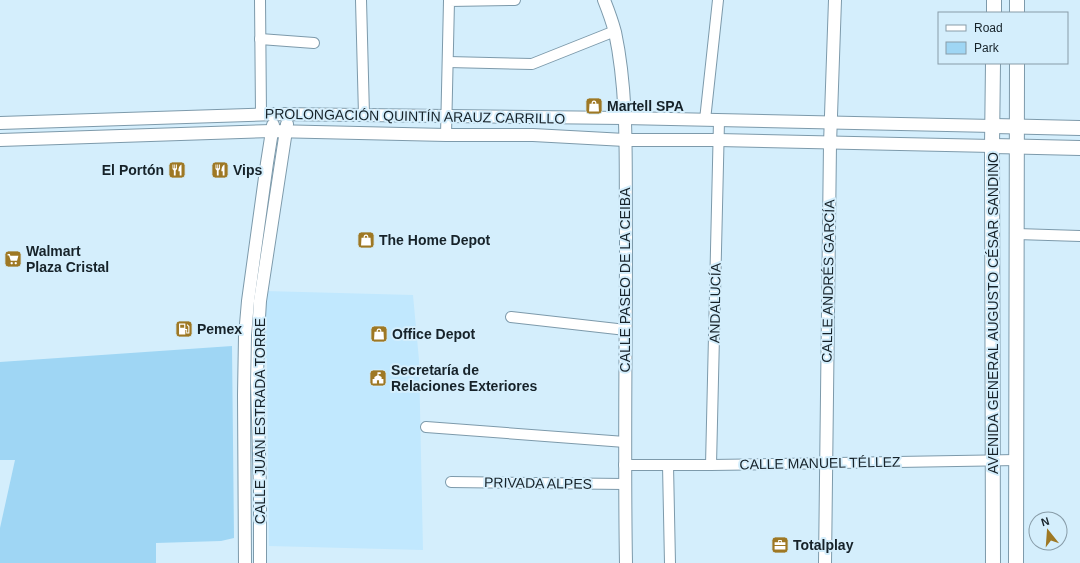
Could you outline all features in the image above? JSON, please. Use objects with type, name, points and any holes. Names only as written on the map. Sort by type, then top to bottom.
[{"type":"main road","points":[[994,0],[994,12]]},
{"type":"main road","points":[[1017,0],[1017,12]]},
{"type":"main road","name":"AVENIDA GENERAL AUGUSTO CÉSAR SANDINO","points":[[993,563],[992,146],[994,64]]},
{"type":"main road","name":"AVENIDA GENERAL AUGUSTO CÉSAR SANDINO","points":[[1016,563],[1018,64]]},
{"type":"main road","points":[[993,126],[1080,128]]},
{"type":"main road","points":[[992,146],[1080,148]]},
{"type":"street","points":[[260,0],[260,114]]},
{"type":"street","points":[[361,0],[364,115]]},
{"type":"street","points":[[446,135],[448,116],[449,1],[515,0]]},
{"type":"street","name":"CALLE PASEO DE LA CEIBA","points":[[604,0],[615,31],[621,73],[625,140],[626,330],[624,465],[626,563]]},
{"type":"street","points":[[705,120],[718,0]]},
{"type":"street","name":"CALLE ANDRÉS GARCÍA","points":[[825,563],[830,123],[835,0]]},
{"type":"street","points":[[448,62],[532,64],[615,31]]},
{"type":"street","points":[[260,39],[314,43]]},
{"type":"street","name":"PROLONGACIÓN QUINTÍN ARAUZ CARRILLO","points":[[0,123],[282,114],[624,118],[993,126]]},
{"type":"street","name":"CALLE JUAN ESTRADA TORRE","points":[[245,563],[245,336],[248,301],[272,131],[282,114]]},
{"type":"street","name":"CALLE JUAN ESTRADA TORRE","points":[[260,563],[260,490],[257,382],[258,334],[264,278],[286,131],[282,114]]},
{"type":"street","points":[[164,118],[164,135]]},
{"type":"street","name":"ANDALUCÍA","points":[[711,465],[719,120]]},
{"type":"street","name":"PROLONGACIÓN QUINTÍN ARAUZ CARRILLO","points":[[0,140],[286,131],[446,135],[533,135],[625,140],[718,140],[830,144],[992,146]]},
{"type":"street","points":[[1017,234],[1080,236]]},
{"type":"street","points":[[511,317],[626,330]]},
{"type":"street","points":[[426,427],[625,442]]},
{"type":"street","name":"CALLE MANUEL TÉLLEZ","points":[[624,465],[1017,460]]},
{"type":"street","points":[[668,465],[670,563]]},
{"type":"street","name":"PRIVADA ALPES","points":[[451,482],[625,484]]},
{"type":"shaded area","points":[[265,291],[413,295],[419,360],[423,550],[269,546],[267,358],[262,358]]},
{"type":"green space","points":[[232,346],[234,538],[221,541],[156,543],[156,563],[0,563],[0,528],[15,460],[0,460],[0,362]]},
{"type":"place","name":"Martell SPA","points":[[594,106]]},
{"type":"place","name":"El Portón","points":[[177,170]]},
{"type":"place","name":"Vips","points":[[220,170]]},
{"type":"place","name":"The Home Depot","points":[[366,240]]},
{"type":"place","name":"Walmart Plaza Cristal","points":[[13,259]]},
{"type":"place","name":"Pemex","points":[[184,329]]},
{"type":"place","name":"Office Depot","points":[[379,334]]},
{"type":"place","name":"Secretaría de Relaciones Exteriores","points":[[378,378]]},
{"type":"place","name":"Totalplay","points":[[780,545]]}]
